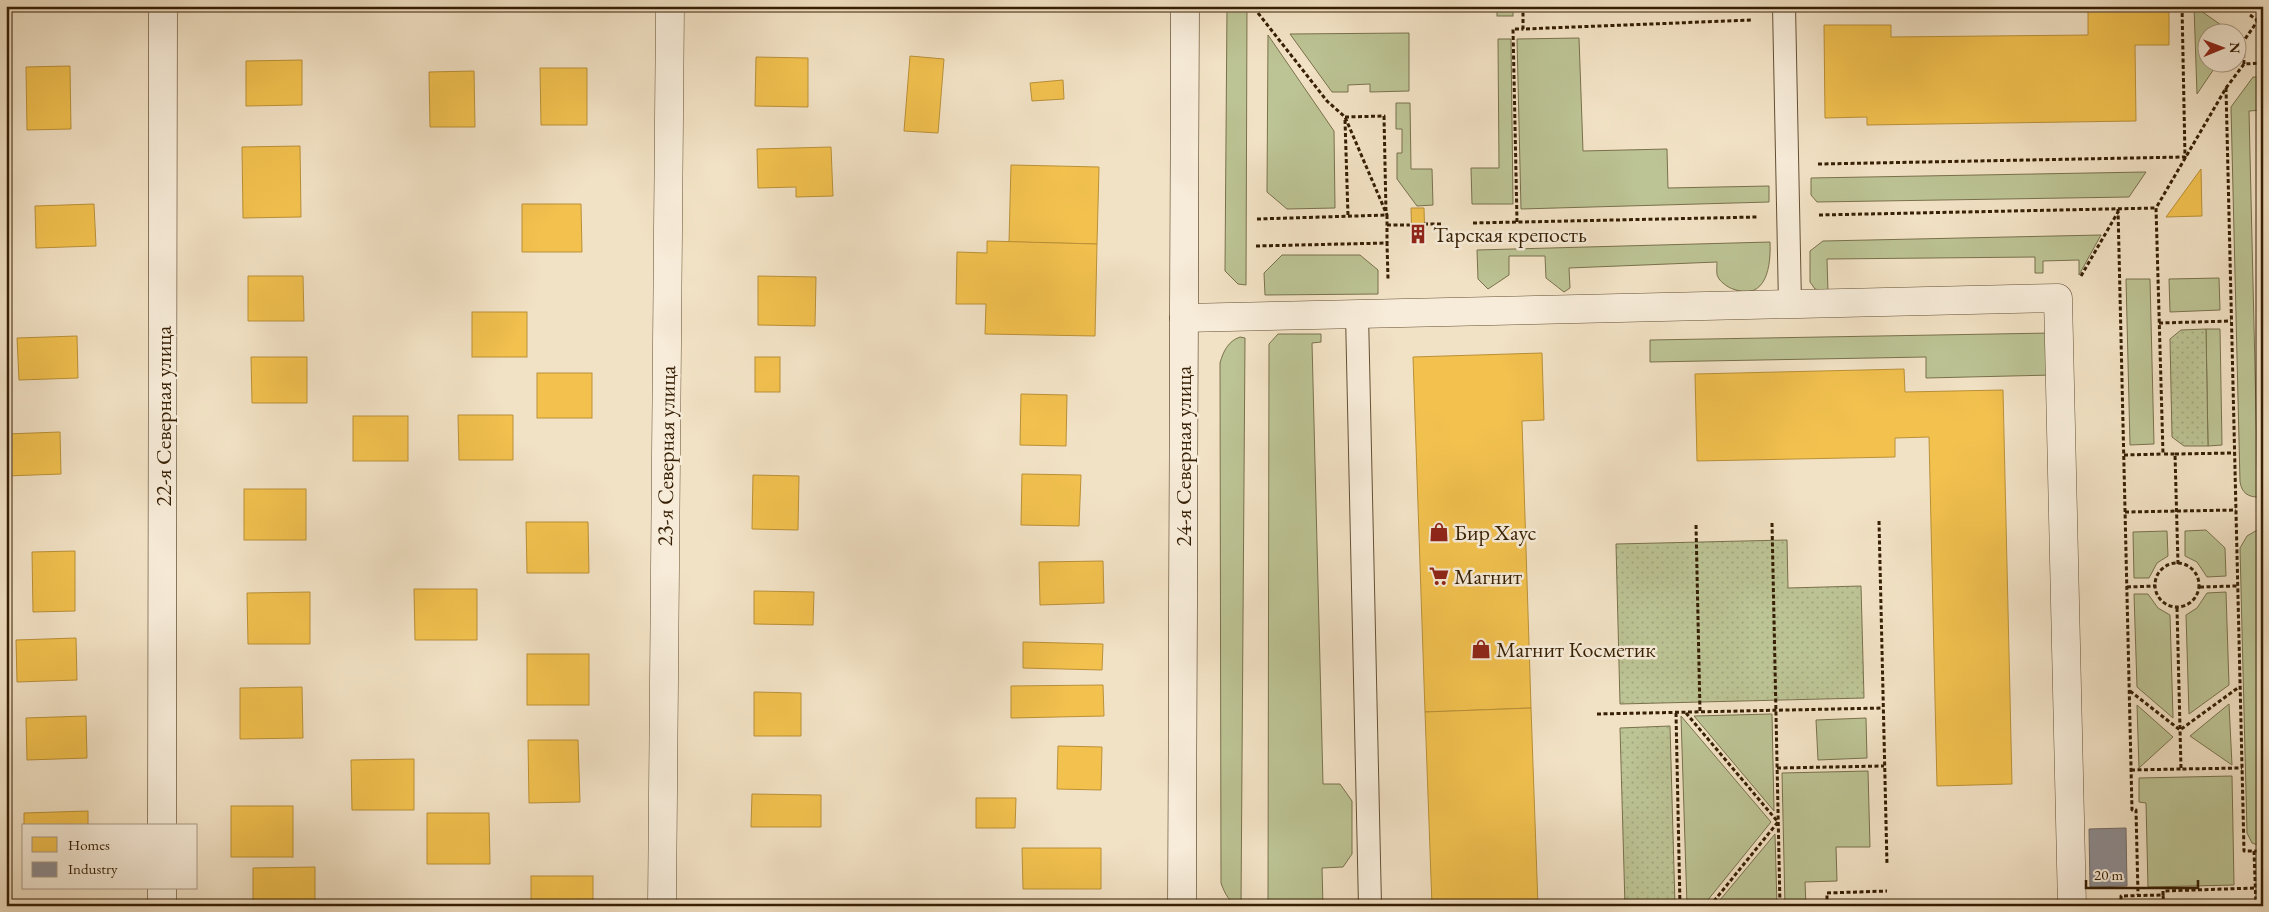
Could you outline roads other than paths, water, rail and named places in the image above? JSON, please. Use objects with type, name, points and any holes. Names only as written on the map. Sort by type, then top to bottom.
[{"type":"street","name":"22-я Северная улица","points":[[162,824],[163,6]]},
{"type":"street","name":"23-я Северная улица","points":[[662,906],[670,6]]},
{"type":"street","name":"24-я Северная улица","points":[[1182,906],[1185,6]]},
{"type":"street","points":[[1184,318],[2058,298],[2072,906]]},
{"type":"street","points":[[162,890],[162,906]]},
{"type":"lane","points":[[1784,13],[1790,304]]},
{"type":"lane","points":[[1358,314],[1370,906]]},
{"type":"place","name":"Тарская крепость","points":[[1418,234]]},
{"type":"place","name":"Бир Хаус","points":[[1439,532]]},
{"type":"place","name":"Магнит","points":[[1439,576]]},
{"type":"place","name":"Магнит Косметик","points":[[1481,649]]}]
